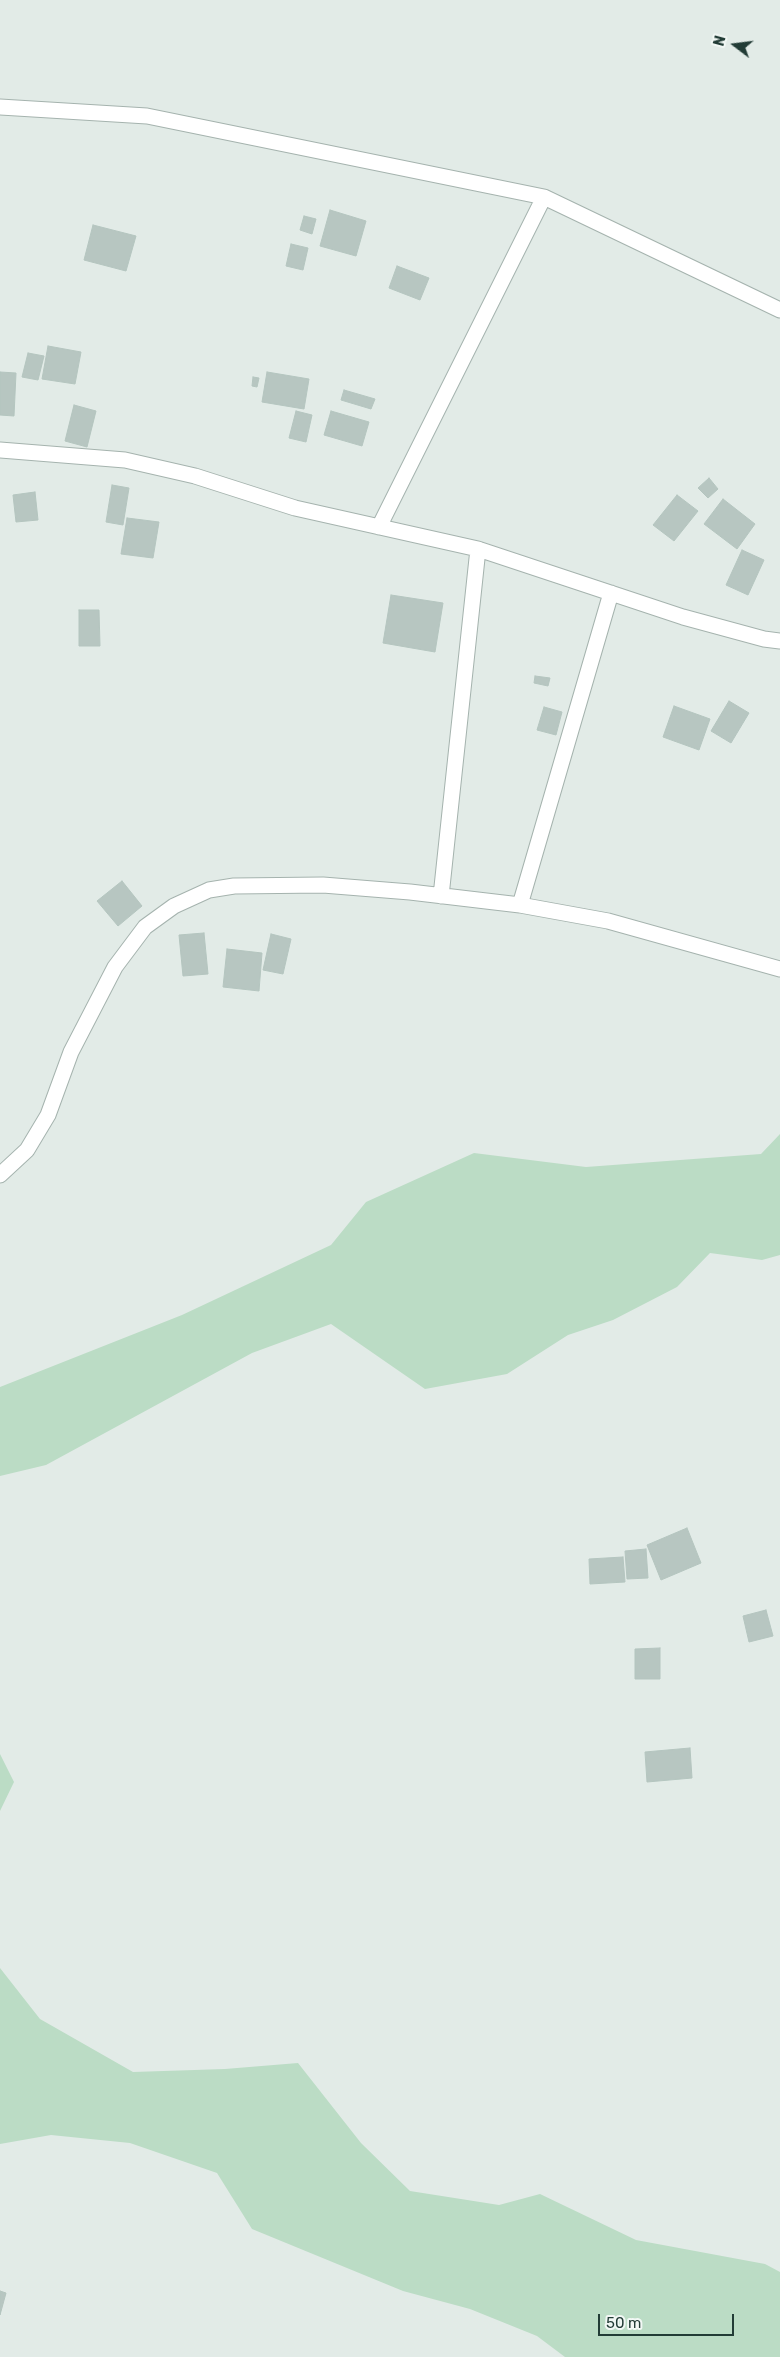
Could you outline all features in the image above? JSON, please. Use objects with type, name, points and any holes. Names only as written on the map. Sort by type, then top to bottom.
[{"type":"street","points":[[0,107],[147,116],[544,197],[780,310]]},
{"type":"street","points":[[379,527],[544,197]]},
{"type":"street","points":[[0,450],[125,460],[195,476],[296,508],[478,549],[683,617],[764,639],[780,641]]},
{"type":"street","points":[[441,896],[478,549]]},
{"type":"street","points":[[520,905],[611,593]]},
{"type":"street","points":[[0,1175],[26,1150],[36,1137],[48,1115],[71,1052],[115,967],[146,927],[174,906],[209,890],[234,886],[323,885],[520,905],[608,921],[780,970]]},
{"type":"green space","points":[[780,1134],[780,1255],[762,1260],[710,1253],[677,1287],[613,1320],[568,1335],[507,1374],[425,1389],[331,1324],[252,1353],[46,1465],[0,1476],[0,1387],[182,1315],[331,1245],[366,1202],[474,1153],[586,1167],[761,1154]]},
{"type":"green space","points":[[0,1754],[14,1782],[0,1811]]},
{"type":"green space","points":[[0,1968],[40,2019],[133,2072],[225,2069],[298,2063],[361,2143],[410,2191],[499,2205],[540,2194],[636,2240],[765,2264],[780,2272],[780,2357],[565,2357],[537,2336],[470,2309],[403,2291],[252,2229],[217,2173],[130,2143],[51,2135],[0,2144]]},
{"type":"building","points":[[330,210],[366,221],[356,256],[320,246]]},
{"type":"building","points":[[304,216],[316,219],[312,234],[300,230]]},
{"type":"building","points":[[93,225],[136,236],[126,271],[84,260]]},
{"type":"building","points":[[291,244],[308,248],[303,270],[286,266]]},
{"type":"building","points":[[397,266],[429,278],[420,300],[389,288]]},
{"type":"building","points":[[48,346],[81,352],[75,384],[42,379]]},
{"type":"building","points":[[28,353],[44,356],[38,380],[22,377]]},
{"type":"building","points":[[0,372],[16,373],[14,416],[0,415]]},
{"type":"building","points":[[267,372],[309,379],[304,409],[262,402]]},
{"type":"building","points":[[253,377],[259,378],[257,387],[252,386]]},
{"type":"building","points":[[344,390],[375,399],[371,409],[341,400]]},
{"type":"building","points":[[74,405],[96,411],[87,447],[65,441]]},
{"type":"building","points":[[296,411],[312,415],[306,442],[289,438]]},
{"type":"building","points":[[331,411],[369,422],[362,446],[324,435]]},
{"type":"building","points":[[709,478],[718,489],[708,498],[698,488]]},
{"type":"building","points":[[112,485],[129,488],[123,525],[106,522]]},
{"type":"building","points":[[35,492],[38,520],[16,522],[13,495]]},
{"type":"building","points":[[677,495],[698,511],[674,541],[653,525]]},
{"type":"building","points":[[723,499],[755,524],[737,549],[704,524]]},
{"type":"building","points":[[127,518],[159,522],[153,558],[121,554]]},
{"type":"building","points":[[742,550],[764,560],[748,595],[726,585]]},
{"type":"building","points":[[391,595],[443,603],[435,652],[383,643]]},
{"type":"building","points":[[79,610],[99,610],[100,646],[79,646]]},
{"type":"building","points":[[535,676],[550,678],[548,686],[534,683]]},
{"type":"building","points":[[729,701],[749,713],[731,743],[711,731]]},
{"type":"building","points":[[674,706],[710,719],[699,750],[663,737]]},
{"type":"building","points":[[544,707],[562,712],[556,735],[537,730]]},
{"type":"building","points":[[122,881],[142,906],[118,926],[97,901]]},
{"type":"building","points":[[204,933],[208,974],[183,976],[179,935]]},
{"type":"building","points":[[271,934],[291,939],[283,974],[263,970]]},
{"type":"building","points":[[227,949],[262,953],[259,991],[223,987]]},
{"type":"building","points":[[687,1528],[701,1563],[661,1580],[647,1545]]},
{"type":"building","points":[[646,1549],[648,1578],[627,1579],[625,1551]]},
{"type":"building","points":[[623,1557],[625,1582],[590,1584],[589,1559]]},
{"type":"building","points":[[766,1610],[773,1636],[749,1642],[743,1616]]},
{"type":"building","points":[[660,1648],[660,1679],[635,1679],[635,1649]]},
{"type":"building","points":[[690,1748],[692,1778],[647,1782],[645,1752]]},
{"type":"building","points":[[0,2291],[6,2293],[0,2315]]}]
